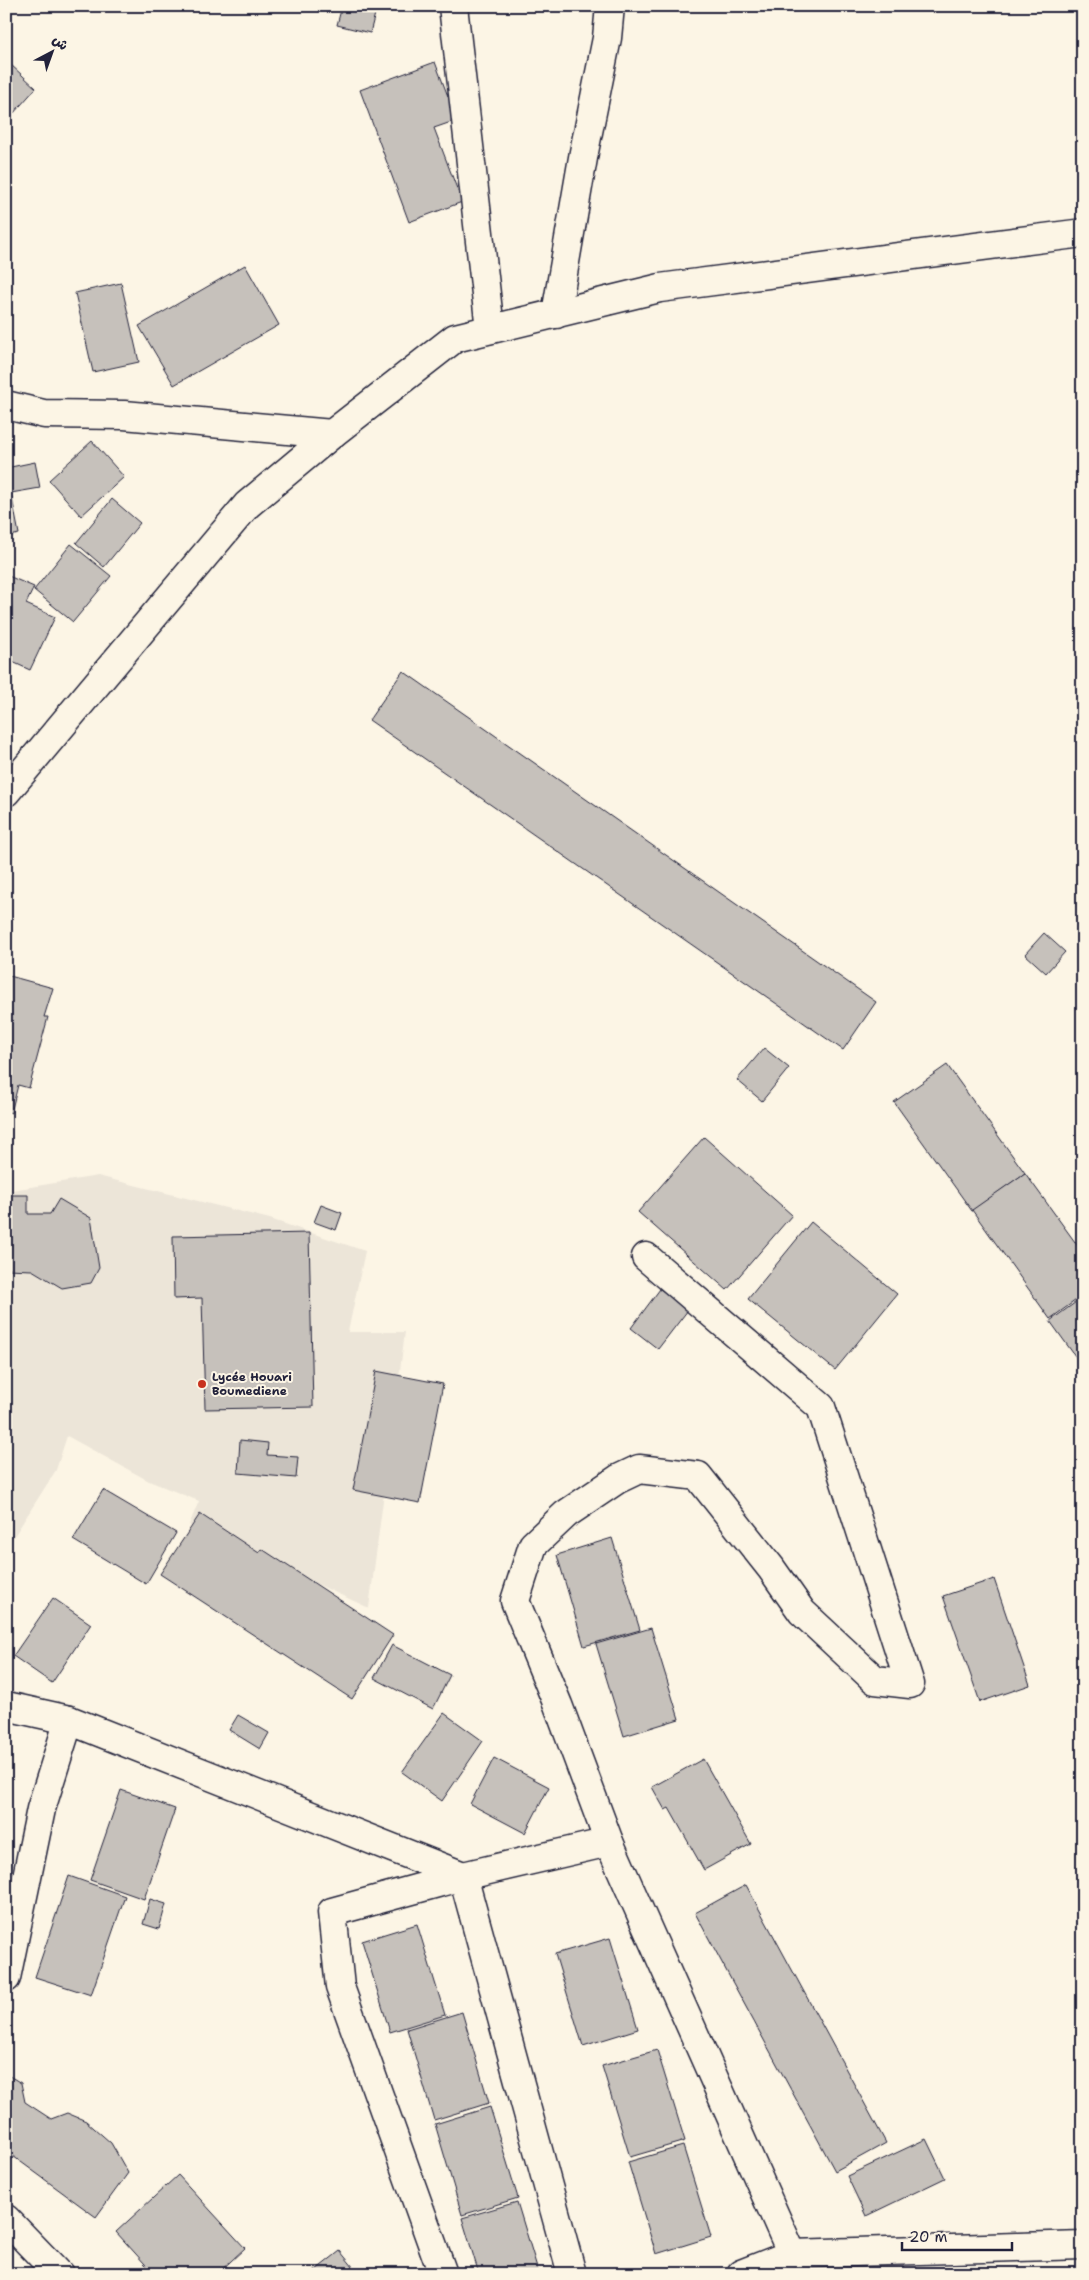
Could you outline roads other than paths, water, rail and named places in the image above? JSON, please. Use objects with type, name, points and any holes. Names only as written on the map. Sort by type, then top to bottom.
[{"type":"street","points":[[453,6],[490,329]]},
{"type":"street","points":[[556,314],[584,152],[607,38],[610,6]]},
{"type":"street","points":[[6,792],[247,505],[332,434],[454,338],[660,288],[1083,233]]},
{"type":"street","points":[[6,406],[44,414],[124,415],[332,434]]},
{"type":"street","points":[[646,1257],[821,1407],[910,1684],[874,1680],[802,1612],[771,1568],[698,1476],[639,1469],[618,1479],[566,1514],[532,1545],[515,1601],[558,1705],[609,1842],[792,2254]]},
{"type":"street","points":[[6,1706],[69,1720],[463,1876]]},
{"type":"street","points":[[6,1978],[41,1809],[69,1720]]},
{"type":"street","points":[[444,2274],[340,1987],[332,1912],[463,1876],[609,1842]]},
{"type":"street","points":[[463,1876],[572,2274]]},
{"type":"street","points":[[6,2219],[59,2274]]},
{"type":"street","points":[[741,2274],[792,2254],[1083,2245]]},
{"type":"place","name":"Lycée Houari Boumediene","points":[[202,1384]]}]
